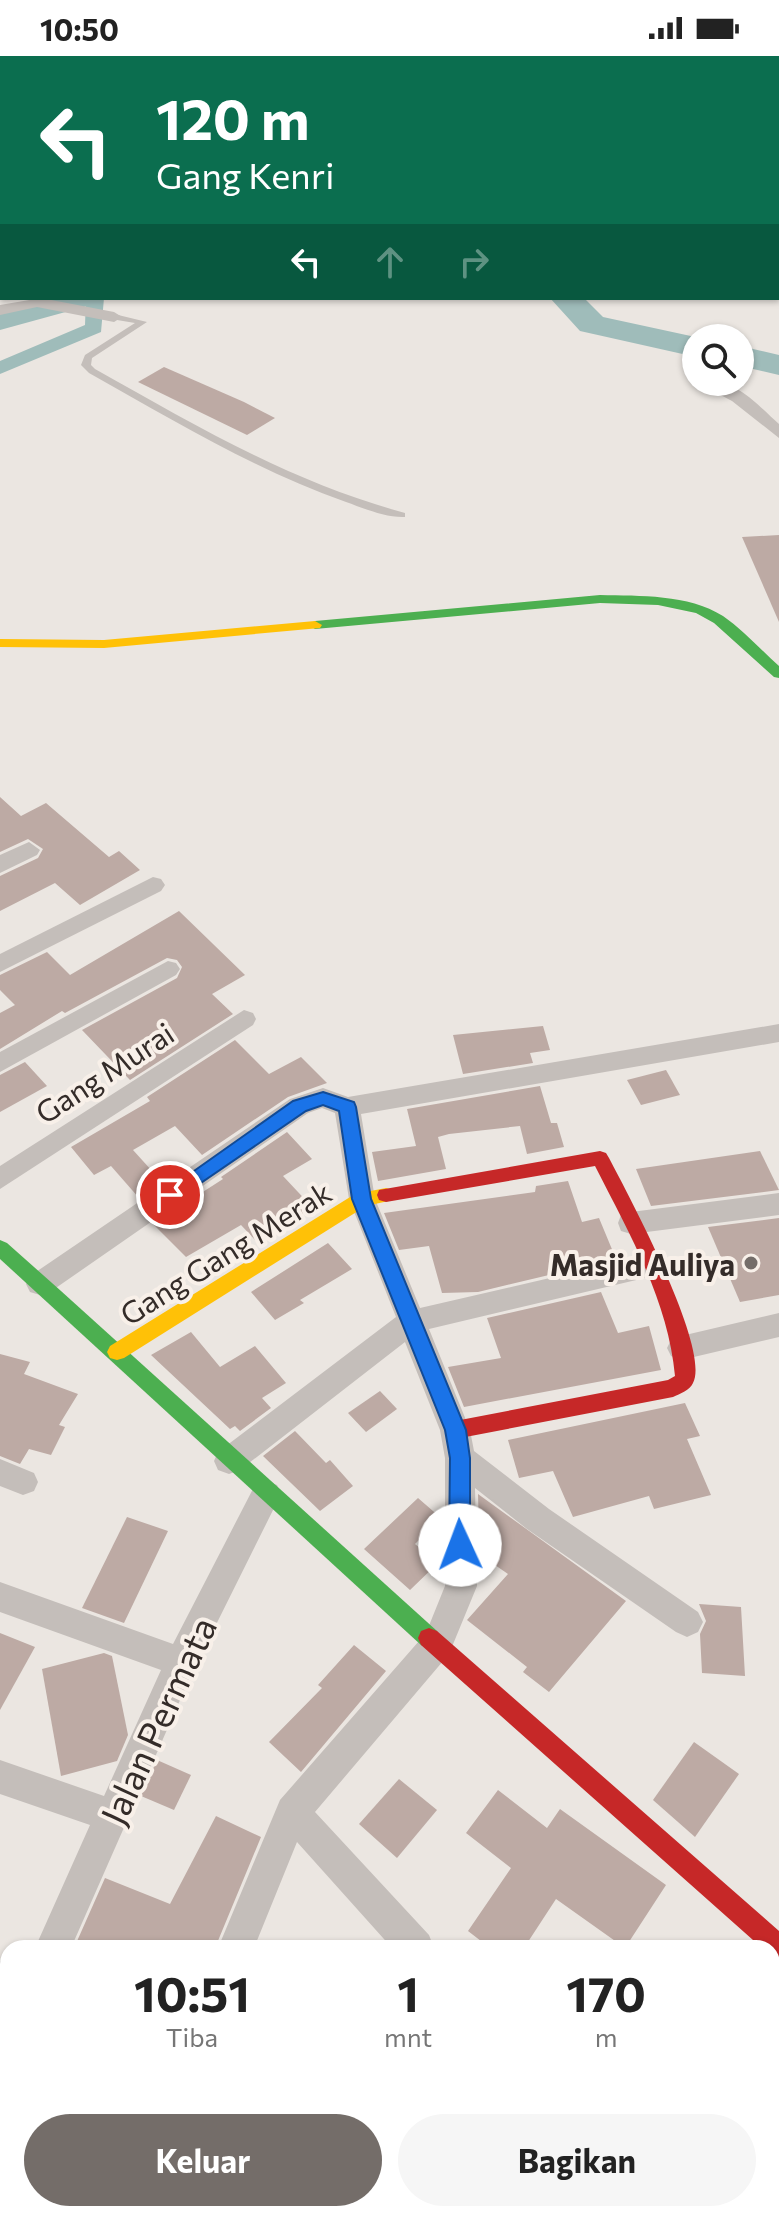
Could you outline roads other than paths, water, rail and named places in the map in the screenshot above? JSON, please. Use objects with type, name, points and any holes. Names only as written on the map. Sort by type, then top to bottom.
[{"type":"street","points":[[0,310],[26,303],[47,304],[114,317]]},
{"type":"street","points":[[736,396],[779,433]]},
{"type":"street","points":[[0,643],[104,644],[600,599],[654,598],[688,604],[705,612],[728,626],[779,674]]},
{"type":"street","points":[[0,865],[29,850]]},
{"type":"street","points":[[0,964],[153,885]]},
{"type":"street","points":[[0,1063],[168,969]]},
{"type":"street","name":"Gang Murai","points":[[0,1179],[244,1019]]},
{"type":"street","points":[[40,1284],[299,1106],[323,1098],[347,1107],[779,1033]]},
{"type":"street","points":[[239,1940],[292,1812],[438,1643],[461,1586],[458,1444],[362,1199],[347,1107]]},
{"type":"street","points":[[362,1199],[600,1158],[649,1266],[681,1348],[687,1372],[680,1386],[458,1444]]},
{"type":"street","name":"Gang Gang Merak","points":[[117,1352],[362,1199]]},
{"type":"street","points":[[631,1223],[779,1204]]},
{"type":"street","points":[[0,1248],[117,1352],[229,1461],[771,1940]]},
{"type":"street","points":[[229,1461],[410,1322],[649,1266]]},
{"type":"street","points":[[681,1348],[779,1325]]},
{"type":"street","points":[[458,1444],[538,1519],[687,1622]]},
{"type":"street","name":"Jalan Permata","points":[[57,1940],[181,1662],[266,1494]]},
{"type":"street","points":[[0,1597],[181,1662]]},
{"type":"street","points":[[0,1777],[112,1816]]},
{"type":"street","points":[[292,1812],[409,1940]]},
{"type":"lane","points":[[114,317],[143,322],[88,357],[86,365],[92,371],[256,461],[356,505],[401,515]]},
{"type":"waterway","points":[[0,320],[73,300]]},
{"type":"waterway","points":[[0,368],[94,328],[95,300]]},
{"type":"waterway","points":[[568,300],[592,324],[682,344]]},
{"type":"waterway","points":[[754,359],[779,365]]},
{"type":"place","name":"Masjid Auliya","points":[[751,1263]]}]
